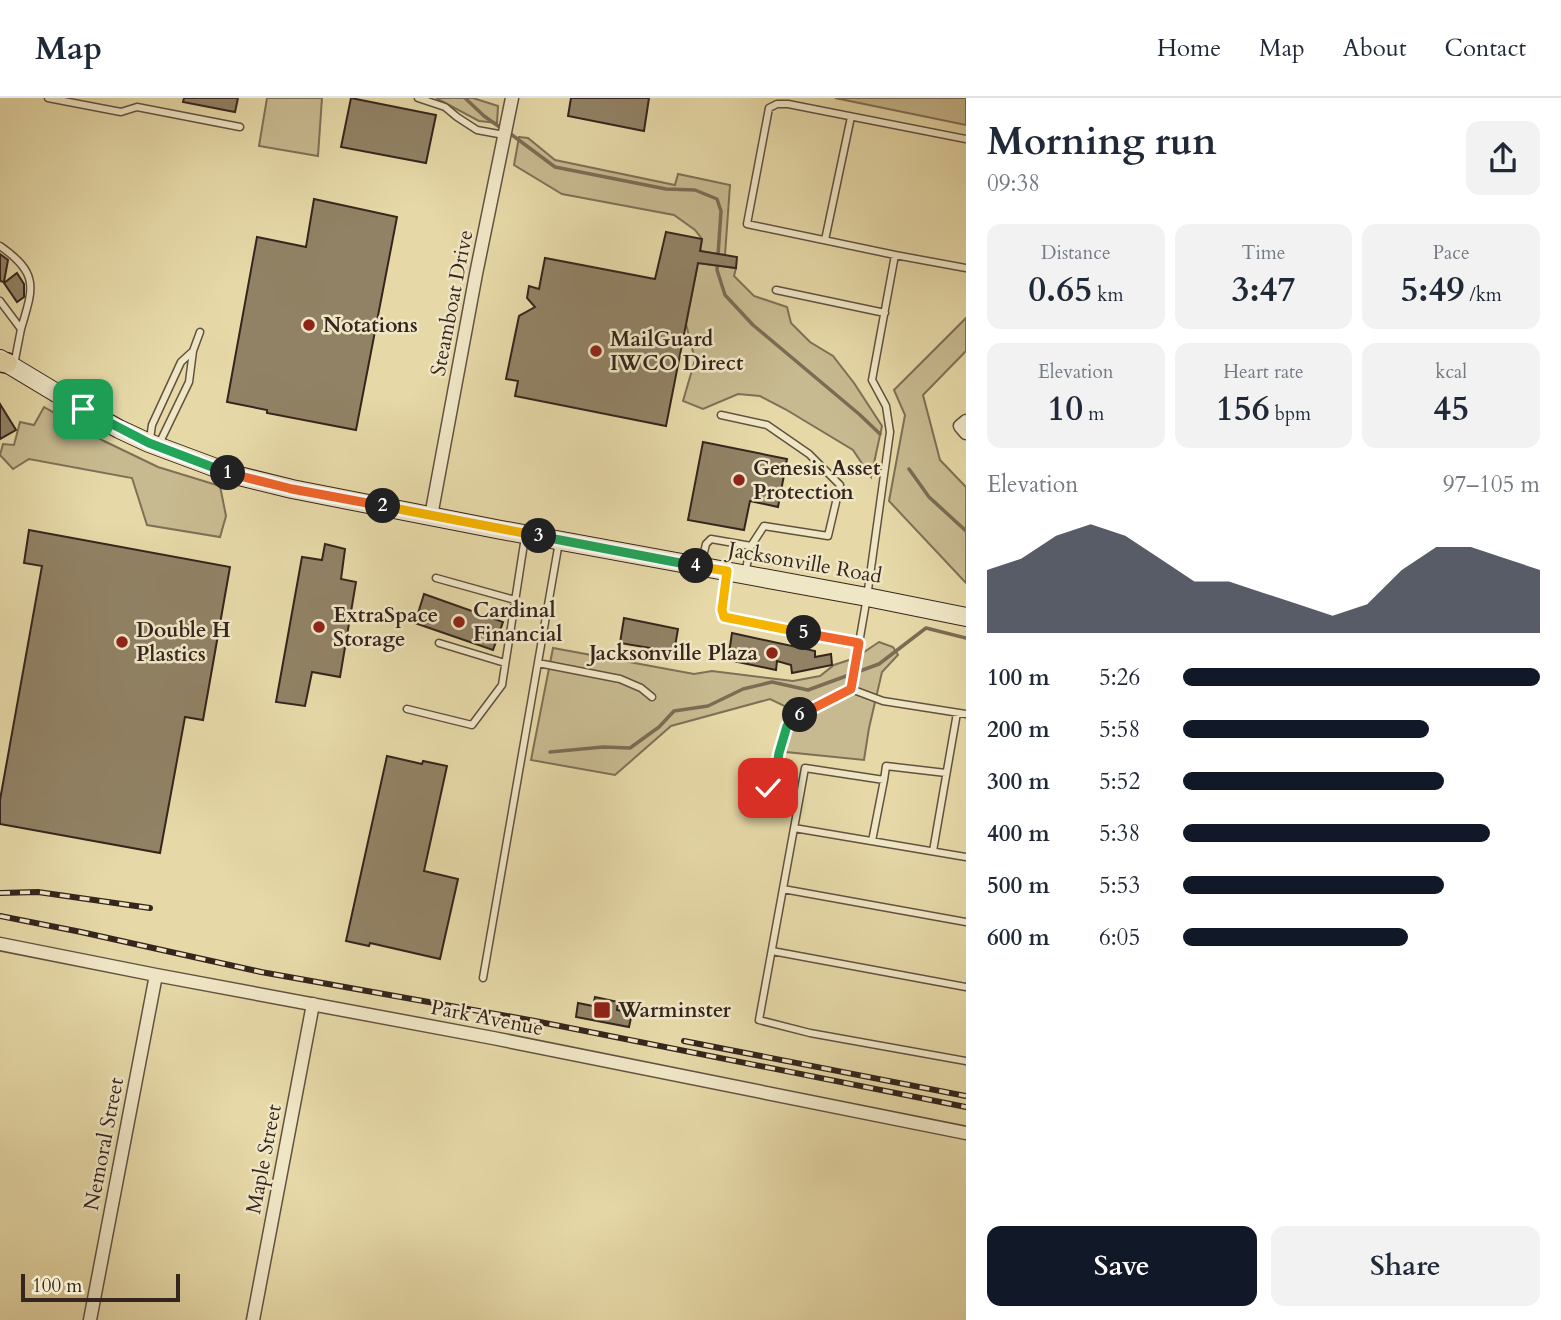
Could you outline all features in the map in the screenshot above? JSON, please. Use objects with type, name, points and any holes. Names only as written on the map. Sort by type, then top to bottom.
[{"type":"main road","name":"Jacksonville Road","points":[[5,363],[92,415],[154,444],[235,475],[292,489],[966,617]]},
{"type":"street","name":"Steamboat Drive","points":[[431,516],[512,98]]},
{"type":"street","name":"Park Avenue","points":[[0,944],[966,1133]]},
{"type":"street","name":"Nemoral Street","points":[[90,1320],[156,975]]},
{"type":"street","name":"Maple Street","points":[[253,1320],[313,1004]]},
{"type":"lane","points":[[48,98],[121,113],[137,107],[240,127]]},
{"type":"lane","points":[[418,98],[445,107],[477,130],[504,135]]},
{"type":"lane","points":[[966,139],[777,104],[769,108],[747,224],[895,256],[966,268]]},
{"type":"lane","points":[[825,240],[851,117]]},
{"type":"lane","points":[[0,246],[15,259],[31,281],[31,293],[21,329],[5,363]]},
{"type":"lane","points":[[851,689],[890,432],[886,405],[872,380],[895,256]]},
{"type":"lane","points":[[776,290],[885,313]]},
{"type":"lane","points":[[0,301],[21,329]]},
{"type":"lane","points":[[154,444],[189,382],[193,351],[200,332]]},
{"type":"lane","points":[[154,444],[152,425],[181,362],[193,351]]},
{"type":"lane","points":[[721,415],[766,425],[809,454],[840,485],[828,536],[764,526],[735,573],[722,610],[724,617],[859,643]]},
{"type":"lane","points":[[407,709],[472,725],[502,684],[526,534]]},
{"type":"lane","points":[[700,566],[706,544],[711,539],[751,546]]},
{"type":"lane","points":[[483,978],[560,540]]},
{"type":"lane","points":[[436,578],[515,600]]},
{"type":"lane","points":[[439,643],[505,663]]},
{"type":"lane","points":[[538,663],[620,679],[632,683],[652,697]]},
{"type":"lane","points":[[768,788],[776,772],[787,726],[796,717],[851,689],[883,701],[966,714]]},
{"type":"lane","points":[[933,851],[957,713]]},
{"type":"lane","points":[[872,841],[886,766],[946,773]]},
{"type":"lane","points":[[884,780],[805,768],[759,1020],[810,1033],[966,1061]]},
{"type":"lane","points":[[794,828],[966,857]]},
{"type":"lane","points":[[783,889],[966,922]]},
{"type":"lane","points":[[772,951],[966,987]]},
{"type":"shaded area","points":[[267,98],[322,98],[318,156],[259,146]]},
{"type":"shaded area","points":[[436,98],[473,98],[498,106],[497,123],[479,121]]},
{"type":"shaded area","points":[[835,98],[966,98],[966,125]]},
{"type":"shaded area","points":[[519,137],[528,138],[555,160],[675,185],[678,174],[730,185],[725,255],[700,251],[702,239],[695,230],[674,215],[562,194],[514,165]]},
{"type":"shaded area","points":[[698,263],[736,268],[734,276],[754,296],[787,307],[791,323],[810,342],[833,356],[882,426],[871,477],[853,450],[760,396],[738,394],[703,409],[683,401],[695,360],[686,324]]},
{"type":"shaded area","points":[[966,318],[966,351],[923,395],[940,460],[966,487],[966,583],[889,501],[905,415],[894,390]]},
{"type":"shaded area","points":[[44,407],[104,441],[158,467],[220,486],[226,516],[220,537],[147,525],[132,478],[29,459],[13,469],[0,455],[3,444],[14,445],[20,422],[34,425]]},
{"type":"shaded area","points":[[879,642],[893,647],[898,655],[882,672],[864,760],[786,752],[791,709],[770,699],[671,726],[615,775],[531,760],[553,648],[694,674],[712,671],[793,681],[820,676],[834,665],[855,658]]},
{"type":"building","points":[[184,98],[238,98],[235,112],[183,102]]},
{"type":"building","points":[[351,98],[436,115],[426,163],[341,147]]},
{"type":"building","points":[[571,98],[649,98],[644,131],[568,116]]},
{"type":"building","name":"Notations","points":[[314,199],[397,217],[356,430],[267,413],[267,410],[227,402],[257,237],[306,247]]},
{"type":"building","name":"MailGuard IWCO Direct","points":[[666,232],[702,239],[700,251],[737,257],[736,268],[698,263],[666,426],[515,396],[518,381],[506,379],[519,316],[535,307],[527,298],[529,286],[539,289],[545,258],[655,279]]},
{"type":"building","points":[[0,254],[8,260],[4,282],[0,281]]},
{"type":"building","points":[[17,273],[24,284],[24,297],[17,302],[4,283]]},
{"type":"building","points":[[0,404],[16,430],[0,439]]},
{"type":"building","name":"Genesis Asset Protection","points":[[703,442],[787,459],[778,507],[750,501],[744,530],[688,520]]},
{"type":"building","name":"Double H Plastics","points":[[29,530],[230,567],[203,720],[185,717],[160,853],[0,824],[0,800],[42,566],[24,563]]},
{"type":"building","name":"ExtraSpace Storage","points":[[325,544],[345,549],[341,579],[356,582],[340,677],[312,672],[305,706],[276,702],[302,557],[322,560]]},
{"type":"building","name":"Cardinal Financial","points":[[424,594],[503,622],[493,650],[415,623]]},
{"type":"building","points":[[624,618],[678,629],[674,652],[620,643]]},
{"type":"building","name":"Jacksonville Plaza","points":[[732,633],[815,651],[815,657],[831,654],[832,665],[792,673],[791,665],[777,661],[776,670],[728,660]]},
{"type":"building","points":[[387,756],[422,764],[423,761],[447,766],[424,871],[458,879],[440,959],[370,943],[369,946],[346,941]]},
{"type":"building","points":[[595,997],[618,1002],[617,1010],[632,1013],[629,1027],[576,1017],[578,1003],[593,1006]]},
{"type":"waterway","points":[[465,98],[501,128]]},
{"type":"waterway","points":[[508,132],[555,167],[666,189],[695,190],[717,199],[721,211],[717,270],[725,295],[753,325],[880,434]]},
{"type":"waterway","points":[[909,469],[929,497],[966,531]]},
{"type":"waterway","points":[[550,752],[603,747],[630,748],[659,727],[674,711],[708,706],[743,689],[772,682],[808,690],[879,664],[926,628],[966,638]]},
{"type":"railway","points":[[0,893],[38,892],[150,908]]},
{"type":"railway","points":[[0,916],[261,972],[535,1021],[966,1107]]},
{"type":"railway","points":[[684,1041],[966,1096]]},
{"type":"place","name":"Notations","points":[[309,325]]},
{"type":"place","name":"MailGuard IWCO Direct","points":[[596,351]]},
{"type":"place","name":"Genesis Asset Protection","points":[[739,480]]},
{"type":"place","name":"Cardinal Financial","points":[[459,622]]},
{"type":"place","name":"ExtraSpace Storage","points":[[319,627]]},
{"type":"place","name":"Double H Plastics","points":[[122,642]]},
{"type":"place","name":"Jacksonville Plaza","points":[[772,653]]},
{"type":"place","name":"Warminster","points":[[602,1010]]},
{"type":"route","points":[[83,409],[149,443],[235,475],[292,489],[496,529],[727,571],[722,610],[724,617],[859,643],[851,689],[796,717],[787,726],[776,772],[768,788]]}]
